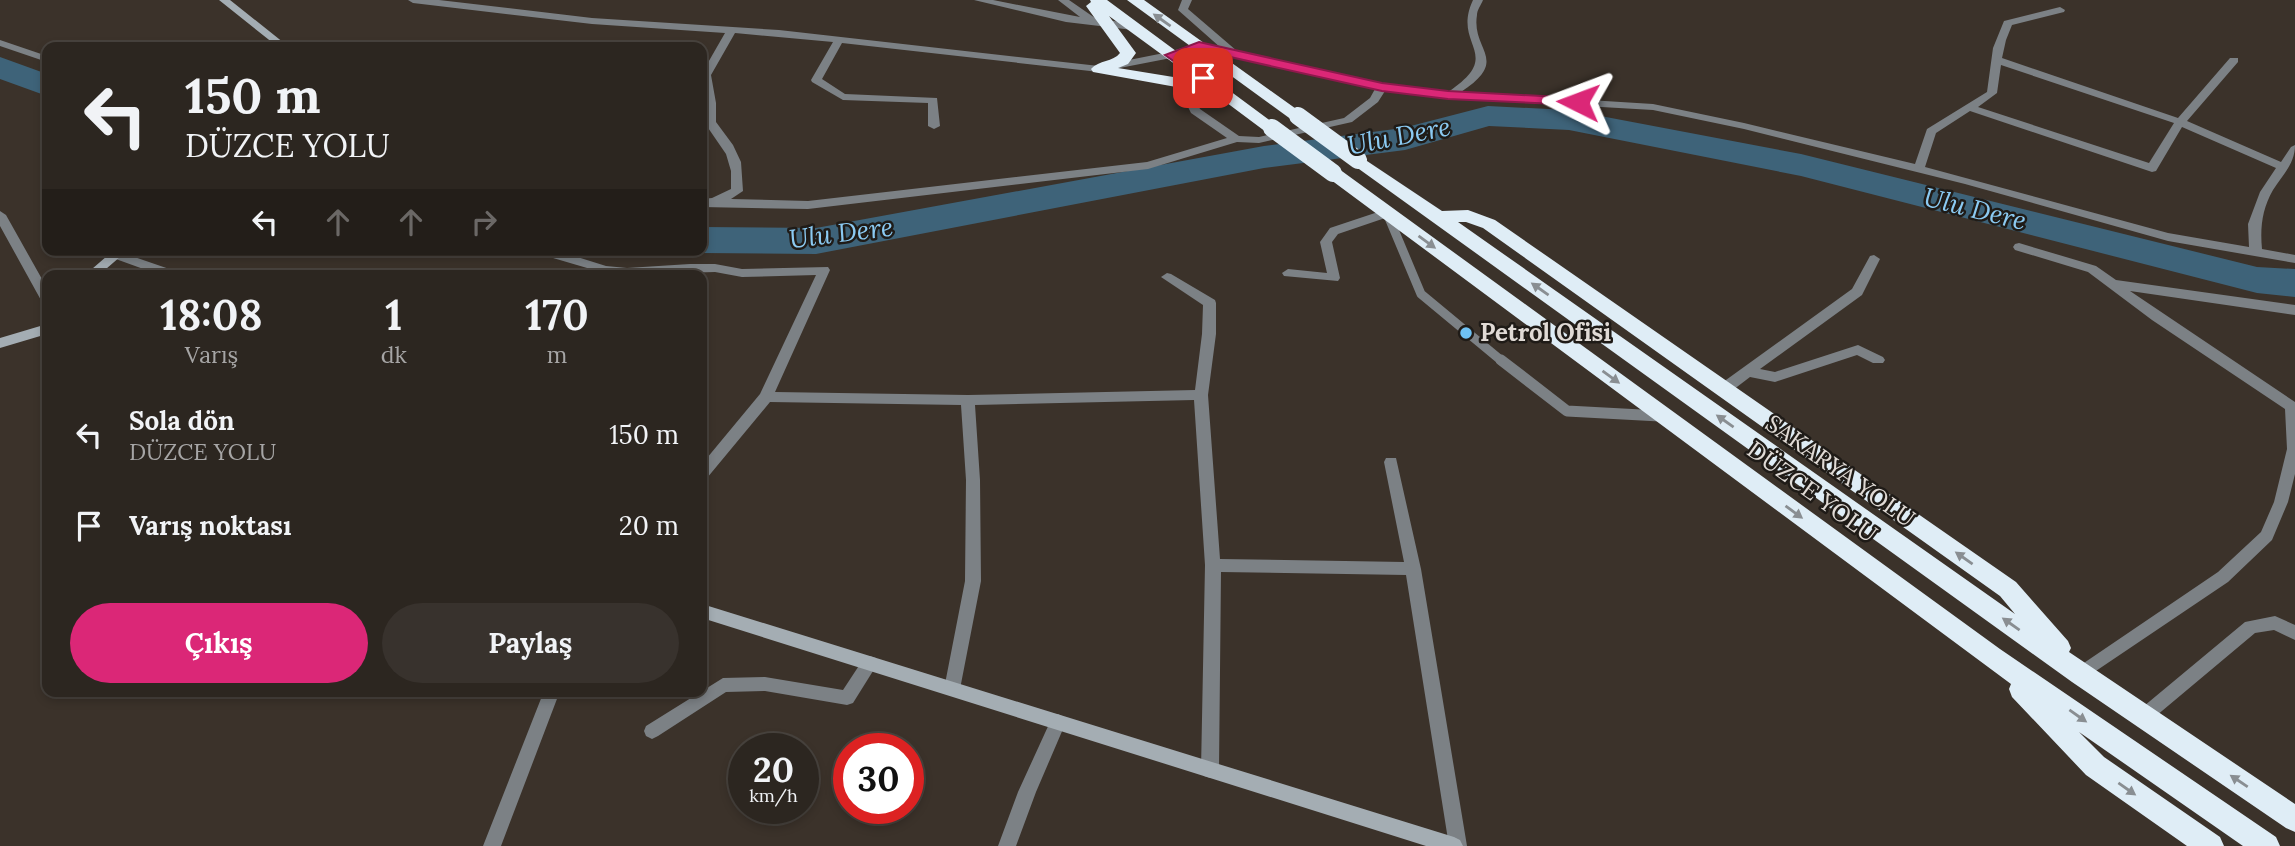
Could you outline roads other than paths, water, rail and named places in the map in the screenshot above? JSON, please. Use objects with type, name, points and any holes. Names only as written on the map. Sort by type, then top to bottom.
[{"type":"highway","points":[[1090,0],[1099,22],[1128,53],[1122,61],[1099,69]]},
{"type":"highway","points":[[1097,0],[1219,90]]},
{"type":"highway","points":[[1133,0],[1199,46]]},
{"type":"highway","name":"SAKARYA YOLU","points":[[1199,46],[2081,674],[2295,819]]},
{"type":"highway","points":[[1099,69],[1219,90]]},
{"type":"highway","name":"DÜZCE YOLU","points":[[1219,90],[1991,657],[2266,846]]},
{"type":"highway","points":[[1439,217],[1468,216],[1489,224],[2008,589],[2081,674]]},
{"type":"highway","points":[[1991,657],[2095,766],[2210,846]]},
{"type":"main road","points":[[224,0],[278,42]]},
{"type":"main road","points":[[97,270],[115,256]]},
{"type":"main road","points":[[0,343],[42,330]]},
{"type":"main road","points":[[707,613],[1456,846]]},
{"type":"street","points":[[413,0],[592,21],[839,40],[1099,69],[1171,55],[1199,46],[1382,87],[1448,95],[1653,107],[1919,169],[2168,237],[2295,258]]},
{"type":"street","points":[[979,0],[1066,19],[1133,27]]},
{"type":"street","points":[[1063,0],[1099,22]]},
{"type":"street","points":[[1187,0],[1182,10],[1233,53]]},
{"type":"street","points":[[1448,95],[1470,83],[1480,70],[1482,52],[1471,27],[1474,5],[1478,0]]},
{"type":"street","points":[[1919,169],[1931,131],[1992,93],[1998,60],[1998,40],[2008,23],[2060,10]]},
{"type":"street","points":[[707,73],[732,30]]},
{"type":"street","points":[[839,40],[816,80],[843,97],[933,100],[934,125]]},
{"type":"street","points":[[0,43],[42,57]]},
{"type":"street","points":[[1998,60],[2180,122],[2283,167]]},
{"type":"street","points":[[1968,107],[2152,168],[2180,122],[2234,60]]},
{"type":"street","points":[[707,81],[711,103],[710,122],[731,148],[739,177],[737,191],[708,202]]},
{"type":"street","points":[[1181,83],[1195,111],[1236,139]]},
{"type":"street","points":[[708,202],[808,205],[1148,165],[1236,139],[1259,140],[1348,120],[1374,100],[1382,87]]},
{"type":"street","points":[[2256,253],[2254,224],[2266,192],[2295,149]]},
{"type":"street","points":[[1289,273],[1335,278],[1325,242],[1334,231],[1387,213]]},
{"type":"street","points":[[0,215],[42,290]]},
{"type":"street","points":[[2018,247],[2092,269],[2294,407],[2294,449],[2281,502],[2267,536],[2223,577],[2081,674]]},
{"type":"street","points":[[129,256],[162,270]]},
{"type":"street","points":[[560,256],[605,270]]},
{"type":"street","points":[[1724,389],[1857,292],[1874,259]]},
{"type":"street","points":[[658,270],[715,268],[742,274],[824,270],[766,397],[707,468]]},
{"type":"street","points":[[1167,277],[1210,303],[1201,395],[1213,565],[1210,770]]},
{"type":"street","points":[[2112,284],[2295,310]]},
{"type":"street","points":[[1748,372],[1775,377],[1858,350],[1878,360]]},
{"type":"street","points":[[766,397],[968,400],[1201,395]]},
{"type":"street","points":[[952,689],[973,581],[973,480],[968,400]]},
{"type":"street","points":[[1391,462],[1413,569],[1456,846]]},
{"type":"street","points":[[1213,565],[1413,569]]},
{"type":"street","points":[[2144,716],[2250,627],[2275,623],[2295,633]]},
{"type":"street","points":[[707,695],[723,685],[765,684],[848,698],[870,663]]},
{"type":"street","points":[[492,846],[550,697]]},
{"type":"street","points":[[652,731],[704,697]]},
{"type":"street","points":[[1007,846],[1058,722]]},
{"type":"lane","points":[[1387,213],[1421,294],[1466,333],[1567,411],[1664,416]]},
{"type":"waterway","name":"Ulu Dere","points":[[0,67],[42,84]]},
{"type":"waterway","name":"Ulu Dere","points":[[707,240],[816,241],[1264,157],[1405,139],[1488,116],[1569,120],[1801,165],[2257,280],[2295,283]]},
{"type":"place","name":"Petrol Ofisi","points":[[1466,333]]}]
